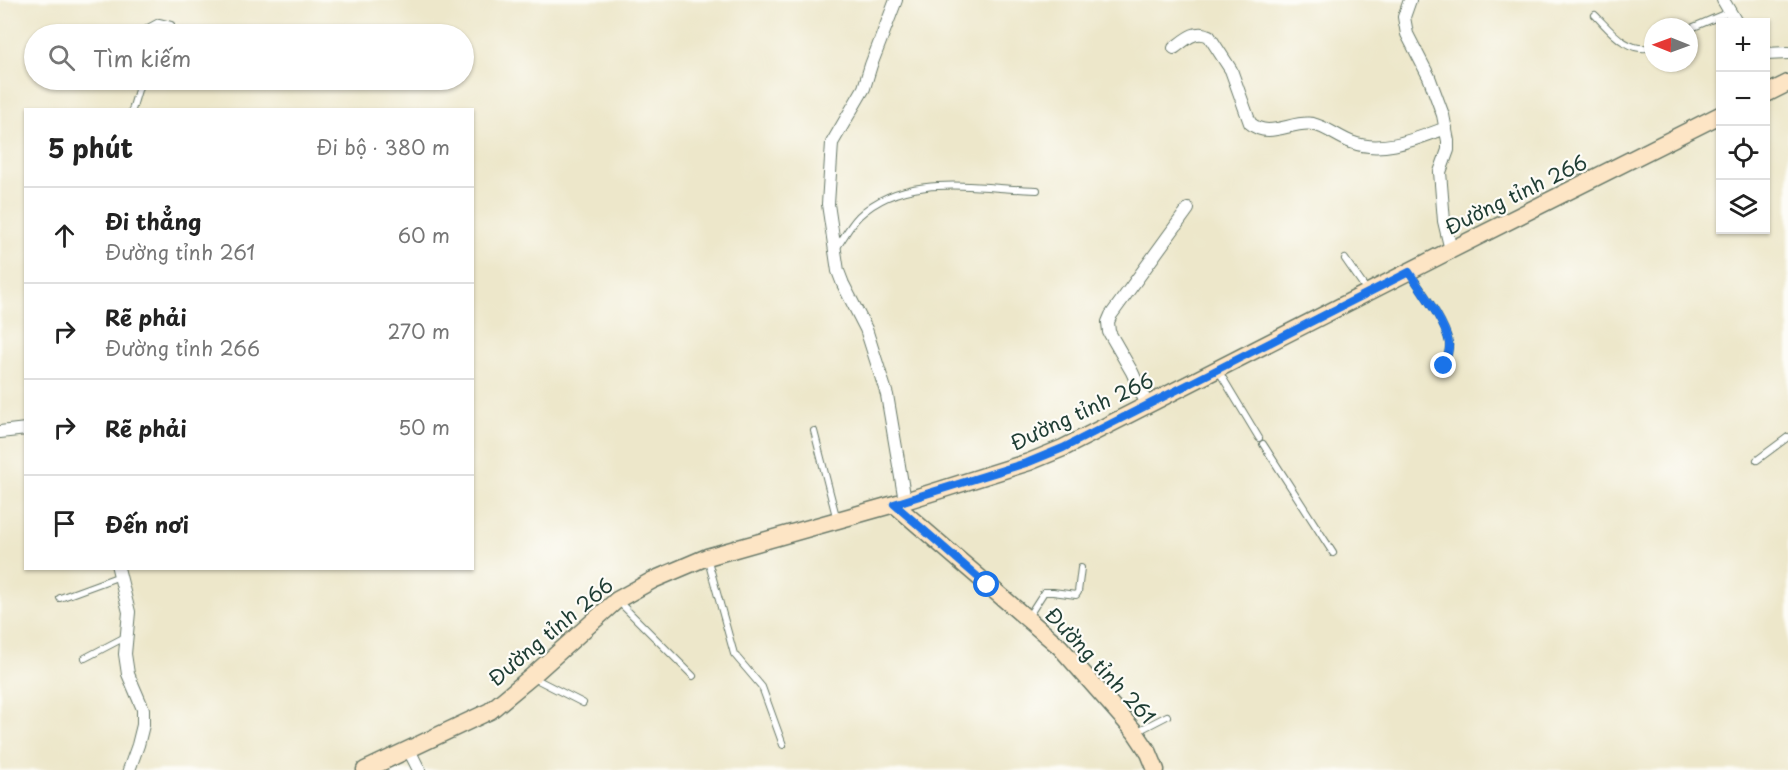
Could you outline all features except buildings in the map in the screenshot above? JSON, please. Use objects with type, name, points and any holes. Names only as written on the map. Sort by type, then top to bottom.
[{"type":"main road","points":[[1770,92],[1788,83]]},
{"type":"main road","name":"Đường tỉnh 266","points":[[365,770],[490,711],[617,600],[653,580],[707,557],[899,503],[1029,462],[1063,448],[1716,117]]},
{"type":"main road","name":"Đường tỉnh 261","points":[[899,503],[1060,647],[1136,732],[1156,770]]},
{"type":"street","points":[[896,0],[864,88],[832,143],[828,204],[843,284],[866,329],[887,395],[899,503]]},
{"type":"street","points":[[1410,0],[1404,17],[1407,34],[1429,77],[1446,128],[1448,150],[1440,172],[1441,194],[1444,221],[1452,250]]},
{"type":"street","points":[[1723,0],[1732,17]]},
{"type":"street","points":[[1174,48],[1193,34],[1204,33],[1209,36],[1231,70],[1250,123],[1255,128],[1283,129],[1302,124],[1313,124],[1352,143],[1386,146],[1446,128]]},
{"type":"street","points":[[1770,54],[1788,53]]},
{"type":"street","points":[[1147,405],[1132,372],[1108,332],[1108,322],[1188,209]]},
{"type":"street","points":[[0,432],[24,429]]},
{"type":"street","points":[[119,572],[129,612],[121,639],[128,674],[143,709],[138,745],[129,770]]},
{"type":"street","points":[[409,750],[419,770]]},
{"type":"lane","points":[[1595,15],[1622,42],[1634,47],[1644,47]]},
{"type":"lane","points":[[1698,26],[1732,17]]},
{"type":"lane","points":[[133,108],[138,90]]},
{"type":"lane","points":[[835,250],[858,218],[874,204],[901,191],[939,186],[1037,190]]},
{"type":"lane","points":[[1345,259],[1369,292]]},
{"type":"lane","points":[[1409,272],[1445,331],[1449,342],[1449,352],[1444,366]]},
{"type":"lane","points":[[1217,369],[1333,553]]},
{"type":"lane","points":[[814,430],[837,520]]},
{"type":"lane","points":[[1757,460],[1788,437]]},
{"type":"lane","points":[[707,557],[734,654],[762,687],[783,745]]},
{"type":"lane","points":[[1027,618],[1044,592],[1053,591],[1076,595],[1081,568]]},
{"type":"lane","points":[[60,598],[105,582],[119,572]]},
{"type":"lane","points":[[617,600],[693,676]]},
{"type":"lane","points":[[85,658],[121,639]]},
{"type":"lane","points":[[531,677],[583,702]]},
{"type":"lane","points":[[1136,732],[1167,716]]},
{"type":"route","points":[[987,585],[894,504],[1029,462],[1063,448],[1409,272],[1445,331],[1449,342],[1449,352],[1444,366]]}]
